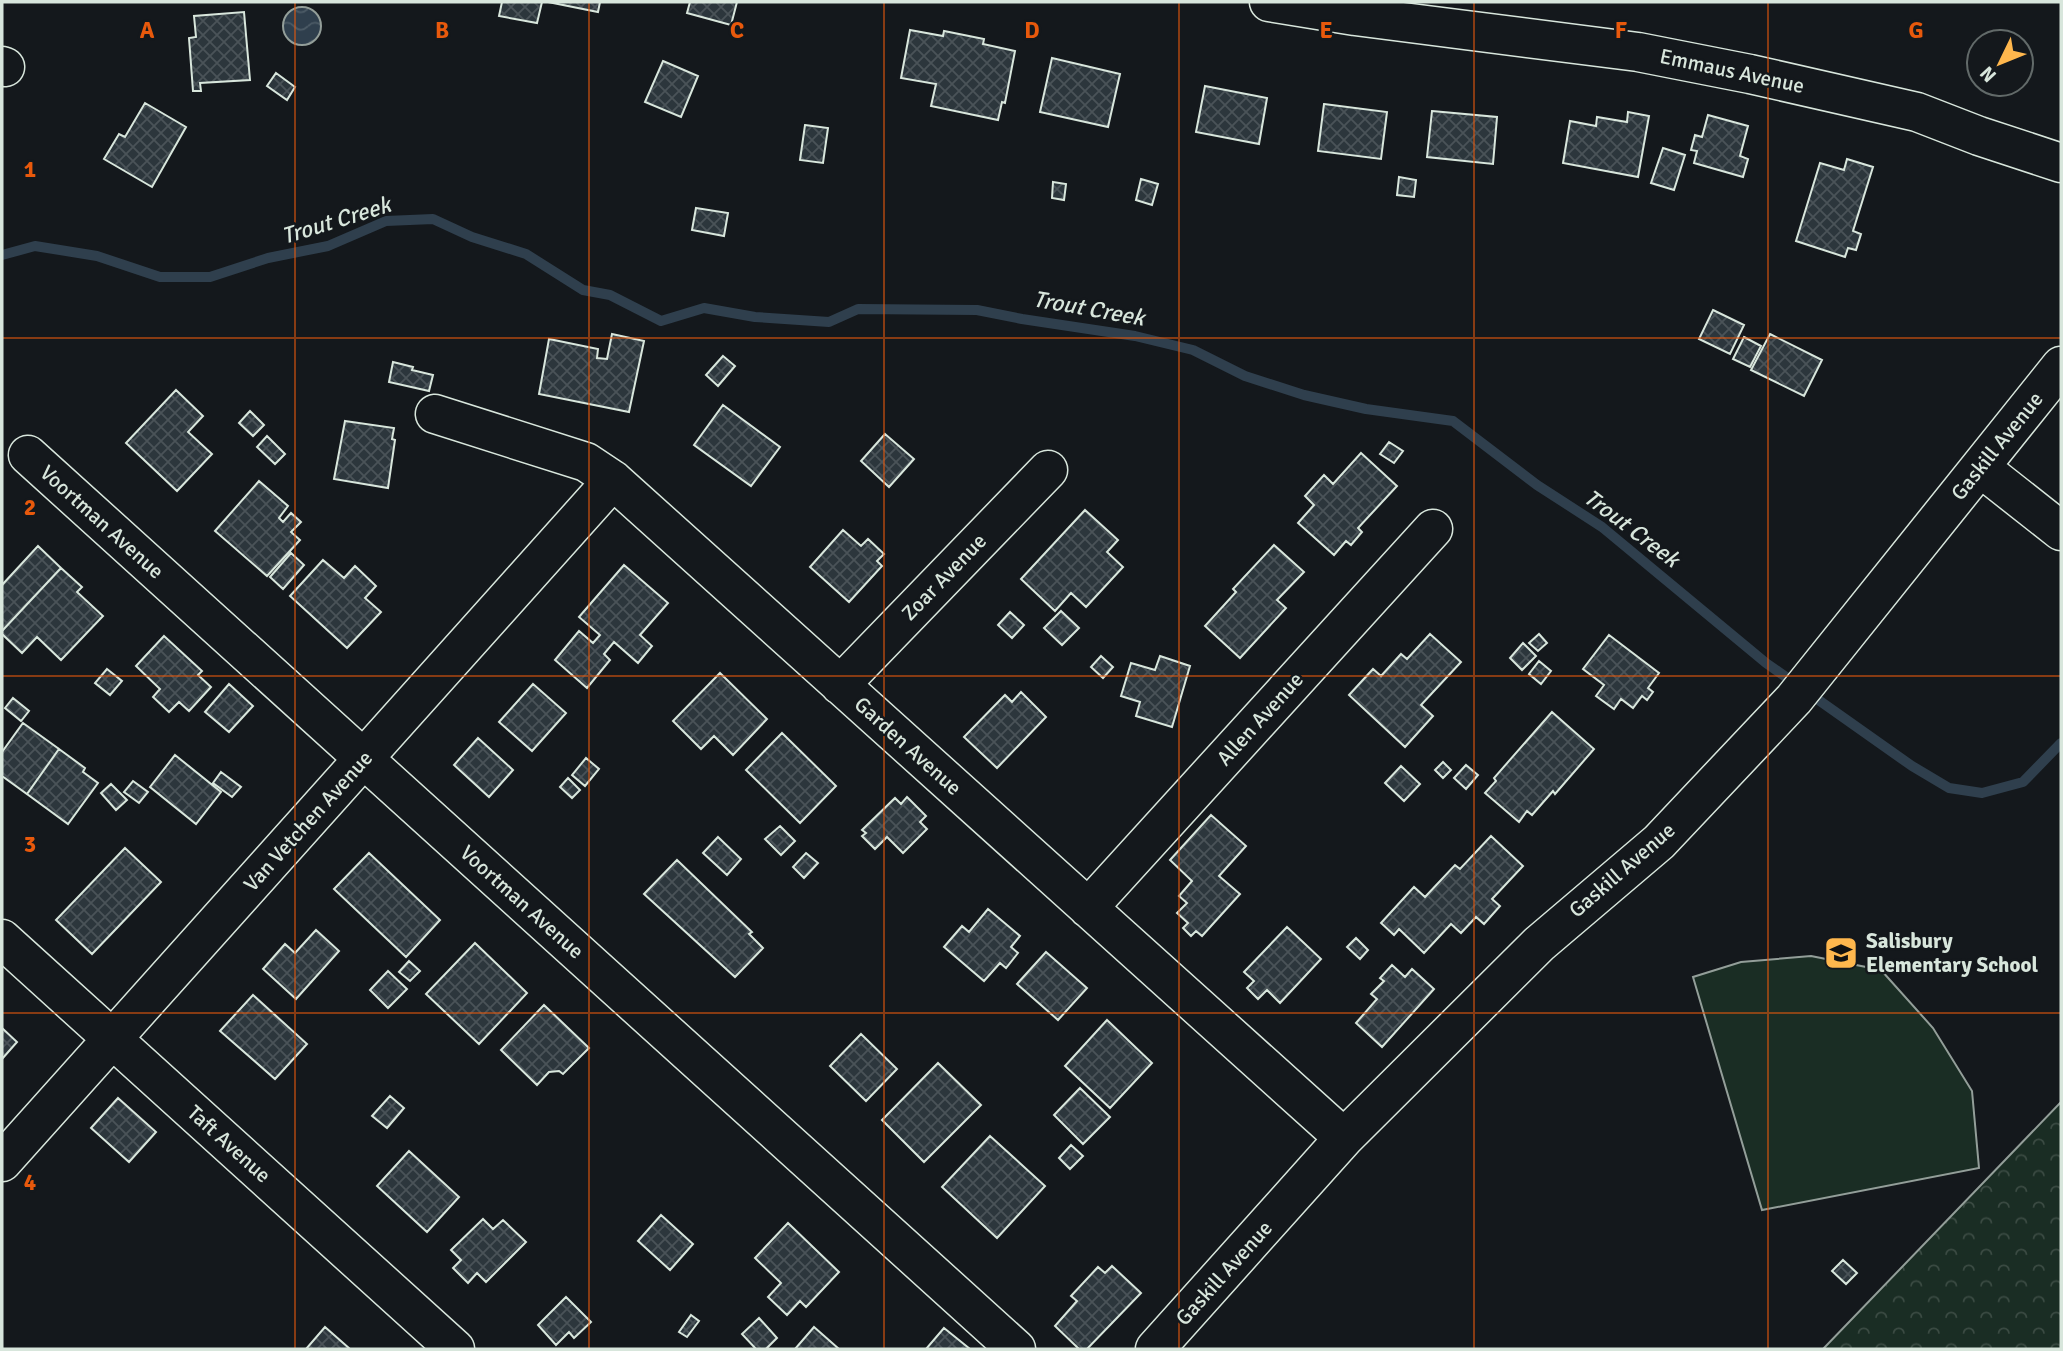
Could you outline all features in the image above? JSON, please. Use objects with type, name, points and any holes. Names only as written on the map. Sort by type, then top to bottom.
[{"type":"street","name":"Emmaus Avenue","points":[[1269,2],[1355,16],[1638,52],[1750,74],[1917,112],[2061,163]]},
{"type":"street","name":"Gaskill Avenue","points":[[1155,1349],[1345,1138],[1539,944],[1659,842],[1804,686],[2061,366]]},
{"type":"street","name":"Garden Avenue","points":[[435,414],[586,463],[613,480],[1345,1138]]},
{"type":"street","name":"Voortman Avenue","points":[[28,455],[1016,1349]]},
{"type":"street","points":[[1981,468],[2061,531]]},
{"type":"street","name":"Zoar Avenue","points":[[840,685],[1048,470]]},
{"type":"street","name":"Van Vetchen Avenue","points":[[2,1162],[613,480]]},
{"type":"street","name":"Allen Avenue","points":[[1088,908],[1433,529]]},
{"type":"street","name":"Taft Avenue","points":[[2,940],[455,1349]]},
{"type":"green space","points":[[1811,956],[1881,970],[1933,1028],[1972,1091],[1979,1168],[1762,1210],[1693,977],[1741,962]]},
{"type":"green space","points":[[2061,1102],[2061,1349],[1823,1349]]},
{"type":"water","points":[[302,7],[315,13],[321,26],[315,39],[302,45],[289,39],[283,26],[289,13]]},
{"type":"building","points":[[502,2],[542,2],[537,23],[499,16]]},
{"type":"building","points":[[548,2],[600,2],[598,12]]},
{"type":"building","points":[[690,2],[737,2],[731,25],[687,13]]},
{"type":"building","points":[[244,12],[250,80],[200,83],[201,91],[193,91],[189,38],[196,37],[194,16]]},
{"type":"building","points":[[910,30],[943,36],[944,31],[984,39],[983,44],[1015,51],[1005,103],[1002,102],[998,120],[931,106],[936,84],[901,78]]},
{"type":"building","points":[[1052,58],[1120,74],[1108,127],[1040,112]]},
{"type":"building","points":[[663,61],[698,76],[681,117],[645,102]]},
{"type":"building","points":[[276,73],[295,87],[287,100],[267,86]]},
{"type":"building","points":[[1205,86],[1267,98],[1259,144],[1196,132]]},
{"type":"building","points":[[145,103],[186,127],[152,187],[104,159],[119,134],[125,137]]},
{"type":"building","points":[[1324,104],[1387,112],[1381,159],[1318,151]]},
{"type":"building","points":[[1432,111],[1497,117],[1493,164],[1427,157]]},
{"type":"building","points":[[1628,112],[1649,116],[1638,177],[1563,163],[1570,121],[1596,126],[1597,117],[1627,122]]},
{"type":"building","points":[[1708,115],[1748,126],[1740,156],[1748,159],[1743,177],[1694,163],[1697,151],[1691,150],[1695,135],[1702,137]]},
{"type":"building","points":[[805,125],[828,128],[823,163],[800,160]]},
{"type":"building","points":[[1663,148],[1685,155],[1674,190],[1651,183]]},
{"type":"building","points":[[1847,159],[1873,167],[1853,231],[1861,234],[1856,250],[1848,248],[1845,257],[1796,241],[1820,163],[1844,170]]},
{"type":"building","points":[[1399,177],[1416,180],[1414,197],[1397,195]]},
{"type":"building","points":[[1141,179],[1158,184],[1152,205],[1136,200]]},
{"type":"building","points":[[1053,182],[1066,184],[1064,200],[1052,198]]},
{"type":"building","points":[[696,208],[728,213],[724,236],[692,230]]},
{"type":"building","points":[[1713,310],[1744,325],[1730,354],[1699,339]]},
{"type":"building","points":[[612,334],[644,341],[629,412],[539,394],[549,339],[598,349],[597,358],[607,359]]},
{"type":"building","points":[[1770,334],[1822,360],[1804,396],[1751,370]]},
{"type":"building","points":[[1744,337],[1761,346],[1750,367],[1733,359]]},
{"type":"building","points":[[723,356],[735,366],[718,386],[706,375]]},
{"type":"building","points":[[393,362],[433,375],[429,391],[389,382]]},
{"type":"building","points":[[176,390],[203,416],[188,432],[212,454],[177,491],[126,443]]},
{"type":"building","points":[[723,405],[780,447],[751,486],[694,445]]},
{"type":"building","points":[[250,411],[264,425],[253,436],[239,423]]},
{"type":"building","points":[[345,421],[394,428],[392,439],[395,440],[388,488],[334,479]]},
{"type":"building","points":[[885,434],[914,459],[889,487],[861,461]]},
{"type":"building","points":[[267,436],[285,454],[275,464],[257,447]]},
{"type":"building","points":[[1389,442],[1403,451],[1394,463],[1380,454]]},
{"type":"building","points":[[1361,453],[1397,486],[1358,528],[1362,532],[1351,545],[1346,541],[1334,555],[1298,523],[1314,505],[1305,496],[1324,475],[1333,484]]},
{"type":"building","points":[[259,481],[288,506],[279,518],[283,522],[291,513],[301,522],[291,532],[300,540],[267,576],[215,531]]},
{"type":"building","points":[[1085,510],[1118,540],[1107,552],[1123,567],[1086,607],[1071,593],[1055,611],[1021,579]]},
{"type":"building","points":[[843,530],[861,546],[868,539],[884,554],[877,561],[882,566],[849,602],[810,567]]},
{"type":"building","points":[[1274,545],[1304,572],[1277,600],[1286,608],[1240,658],[1205,626],[1236,592],[1233,589]]},
{"type":"building","points":[[38,546],[61,568],[2,631],[2,585]]},
{"type":"building","points":[[291,553],[304,565],[283,589],[270,577]]},
{"type":"building","points":[[323,560],[344,578],[355,566],[376,586],[365,598],[381,612],[347,648],[290,596]]},
{"type":"building","points":[[624,565],[668,603],[640,635],[652,646],[638,663],[614,642],[604,654],[610,660],[587,688],[555,660],[579,631],[593,643],[600,635],[579,617]]},
{"type":"building","points":[[61,568],[82,587],[77,592],[103,616],[61,660],[37,637],[22,653],[2,631]]},
{"type":"building","points":[[1061,611],[1079,628],[1062,645],[1044,628]]},
{"type":"building","points":[[1010,612],[1024,625],[1012,638],[998,625]]},
{"type":"building","points":[[1430,634],[1461,662],[1421,705],[1433,716],[1405,747],[1349,695],[1373,669],[1381,676],[1401,654],[1407,659]]},
{"type":"building","points":[[1539,634],[1547,643],[1538,651],[1529,643]]},
{"type":"building","points":[[1609,635],[1659,673],[1648,688],[1653,692],[1647,700],[1642,696],[1633,708],[1621,699],[1614,709],[1596,696],[1604,685],[1583,669]]},
{"type":"building","points":[[164,636],[202,671],[198,675],[211,687],[189,711],[179,702],[169,712],[153,697],[160,689],[136,666]]},
{"type":"building","points":[[1523,643],[1536,656],[1522,670],[1510,658]]},
{"type":"building","points":[[1101,656],[1113,667],[1103,678],[1091,667]]},
{"type":"building","points":[[1160,656],[1190,666],[1172,727],[1136,716],[1140,702],[1121,696],[1131,663],[1155,670]]},
{"type":"building","points":[[1539,661],[1551,671],[1541,684],[1529,674]]},
{"type":"building","points":[[107,669],[122,681],[110,695],[95,683]]},
{"type":"building","points":[[720,673],[767,719],[733,755],[714,736],[701,749],[673,721]]},
{"type":"building","points":[[229,684],[253,706],[229,732],[205,712]]},
{"type":"building","points":[[533,684],[566,713],[532,751],[499,722]]},
{"type":"building","points":[[1021,692],[1046,717],[997,768],[964,737],[1005,695],[1012,702]]},
{"type":"building","points":[[13,698],[29,711],[21,721],[5,708]]},
{"type":"building","points":[[1552,712],[1594,749],[1555,794],[1553,791],[1532,815],[1527,811],[1519,822],[1485,793],[1496,781],[1494,778]]},
{"type":"building","points":[[23,723],[59,749],[27,794],[2,776],[2,752]]},
{"type":"building","points":[[782,733],[836,786],[800,823],[746,770]]},
{"type":"building","points":[[478,738],[513,770],[489,797],[454,765]]},
{"type":"building","points":[[59,749],[85,768],[83,772],[98,783],[68,824],[27,794]]},
{"type":"building","points":[[175,755],[221,792],[196,824],[150,787]]},
{"type":"building","points":[[586,758],[599,769],[585,786],[572,775]]},
{"type":"building","points":[[1443,762],[1451,770],[1443,778],[1435,770]]},
{"type":"building","points":[[1466,765],[1478,775],[1466,789],[1454,778]]},
{"type":"building","points":[[1401,766],[1420,784],[1404,801],[1385,783]]},
{"type":"building","points":[[221,772],[241,787],[232,797],[213,783]]},
{"type":"building","points":[[568,778],[580,790],[572,798],[560,787]]},
{"type":"building","points":[[133,781],[148,792],[139,803],[124,792]]},
{"type":"building","points":[[111,784],[127,800],[116,810],[101,793]]},
{"type":"building","points":[[907,797],[926,816],[920,822],[927,829],[903,853],[887,837],[875,849],[862,836],[866,833],[862,830],[895,798],[901,804]]},
{"type":"building","points":[[1211,815],[1246,846],[1219,876],[1240,894],[1202,936],[1196,931],[1191,936],[1183,928],[1188,923],[1177,913],[1187,903],[1179,896],[1192,881],[1170,860]]},
{"type":"building","points":[[780,826],[795,841],[781,855],[765,839]]},
{"type":"building","points":[[1491,836],[1523,866],[1492,899],[1500,906],[1484,924],[1476,917],[1461,933],[1451,924],[1424,953],[1399,929],[1394,935],[1381,923],[1414,887],[1425,897],[1455,865],[1460,869]]},
{"type":"building","points":[[718,837],[741,859],[727,875],[703,853]]},
{"type":"building","points":[[125,848],[161,882],[92,954],[56,920]]},
{"type":"building","points":[[369,853],[440,920],[406,957],[334,889]]},
{"type":"building","points":[[806,853],[818,863],[804,878],[793,867]]},
{"type":"building","points":[[677,860],[752,932],[749,934],[763,948],[735,977],[644,894]]},
{"type":"building","points":[[988,909],[1020,936],[1011,947],[1018,953],[1006,968],[1000,963],[984,981],[944,947],[962,926],[969,932]]},
{"type":"building","points":[[1287,927],[1321,959],[1280,1003],[1267,990],[1258,999],[1247,988],[1254,981],[1244,972]]},
{"type":"building","points":[[316,930],[339,951],[296,999],[263,969],[285,944],[295,953]]},
{"type":"building","points":[[1356,938],[1368,950],[1360,959],[1347,947]]},
{"type":"building","points":[[475,943],[527,993],[479,1044],[426,994]]},
{"type":"building","points":[[1046,952],[1087,988],[1058,1020],[1017,984]]},
{"type":"building","points":[[409,961],[420,971],[410,981],[399,972]]},
{"type":"building","points":[[1392,965],[1405,977],[1412,969],[1434,989],[1382,1047],[1356,1023],[1377,999],[1371,994],[1384,981],[1380,978]]},
{"type":"building","points":[[388,971],[407,989],[388,1008],[370,990]]},
{"type":"building","points":[[253,995],[307,1044],[275,1079],[220,1031]]},
{"type":"building","points":[[544,1005],[589,1048],[563,1074],[559,1071],[549,1072],[537,1085],[501,1050]]},
{"type":"building","points":[[1107,1020],[1152,1063],[1110,1108],[1065,1066]]},
{"type":"building","points":[[2,1028],[17,1042],[2,1059]]},
{"type":"building","points":[[861,1034],[897,1069],[866,1101],[830,1066]]},
{"type":"building","points":[[938,1063],[981,1105],[924,1162],[882,1120]]},
{"type":"building","points":[[1080,1088],[1110,1117],[1083,1144],[1054,1115]]},
{"type":"building","points":[[390,1096],[404,1108],[387,1128],[372,1116]]},
{"type":"building","points":[[118,1098],[156,1132],[129,1162],[91,1128]]},
{"type":"building","points":[[990,1136],[1045,1186],[997,1238],[942,1187]]},
{"type":"building","points":[[1071,1145],[1083,1156],[1070,1169],[1059,1158]]},
{"type":"building","points":[[409,1151],[459,1197],[427,1232],[377,1186]]},
{"type":"building","points":[[661,1215],[693,1244],[670,1270],[638,1241]]},
{"type":"building","points":[[483,1219],[493,1229],[503,1220],[526,1242],[486,1282],[477,1273],[468,1283],[453,1268],[461,1260],[451,1250]]},
{"type":"building","points":[[788,1223],[839,1272],[806,1307],[800,1301],[787,1315],[768,1297],[781,1283],[755,1258]]},
{"type":"building","points":[[1843,1260],[1857,1273],[1846,1284],[1832,1271]]},
{"type":"building","points":[[1112,1266],[1141,1293],[1087,1349],[1079,1349],[1055,1326],[1077,1301],[1071,1296],[1098,1267],[1105,1273]]},
{"type":"building","points":[[566,1297],[591,1322],[574,1338],[569,1332],[556,1345],[538,1325]]},
{"type":"building","points":[[691,1315],[699,1321],[687,1337],[679,1332]]},
{"type":"building","points":[[759,1318],[777,1338],[766,1349],[756,1349],[742,1334]]},
{"type":"building","points":[[325,1327],[350,1349],[306,1349]]},
{"type":"building","points":[[814,1327],[839,1349],[795,1349]]},
{"type":"building","points":[[944,1328],[970,1349],[926,1349]]},
{"type":"waterway","name":"Trout Creek","points":[[2,255],[35,246],[97,256],[160,277],[210,277],[268,258],[328,246],[386,221],[433,219],[472,237],[526,254],[583,290],[610,295],[661,321],[704,308],[755,317],[829,322],[858,309],[977,310],[1135,336],[1193,350],[1245,376],[1304,395],[1366,409],[1453,421],[1537,485],[1602,527],[1766,663],[1912,766],[1949,788],[1982,793],[2023,782],[2061,743]]},
{"type":"place","name":"Salisbury Elementary School","points":[[1841,953]]}]
